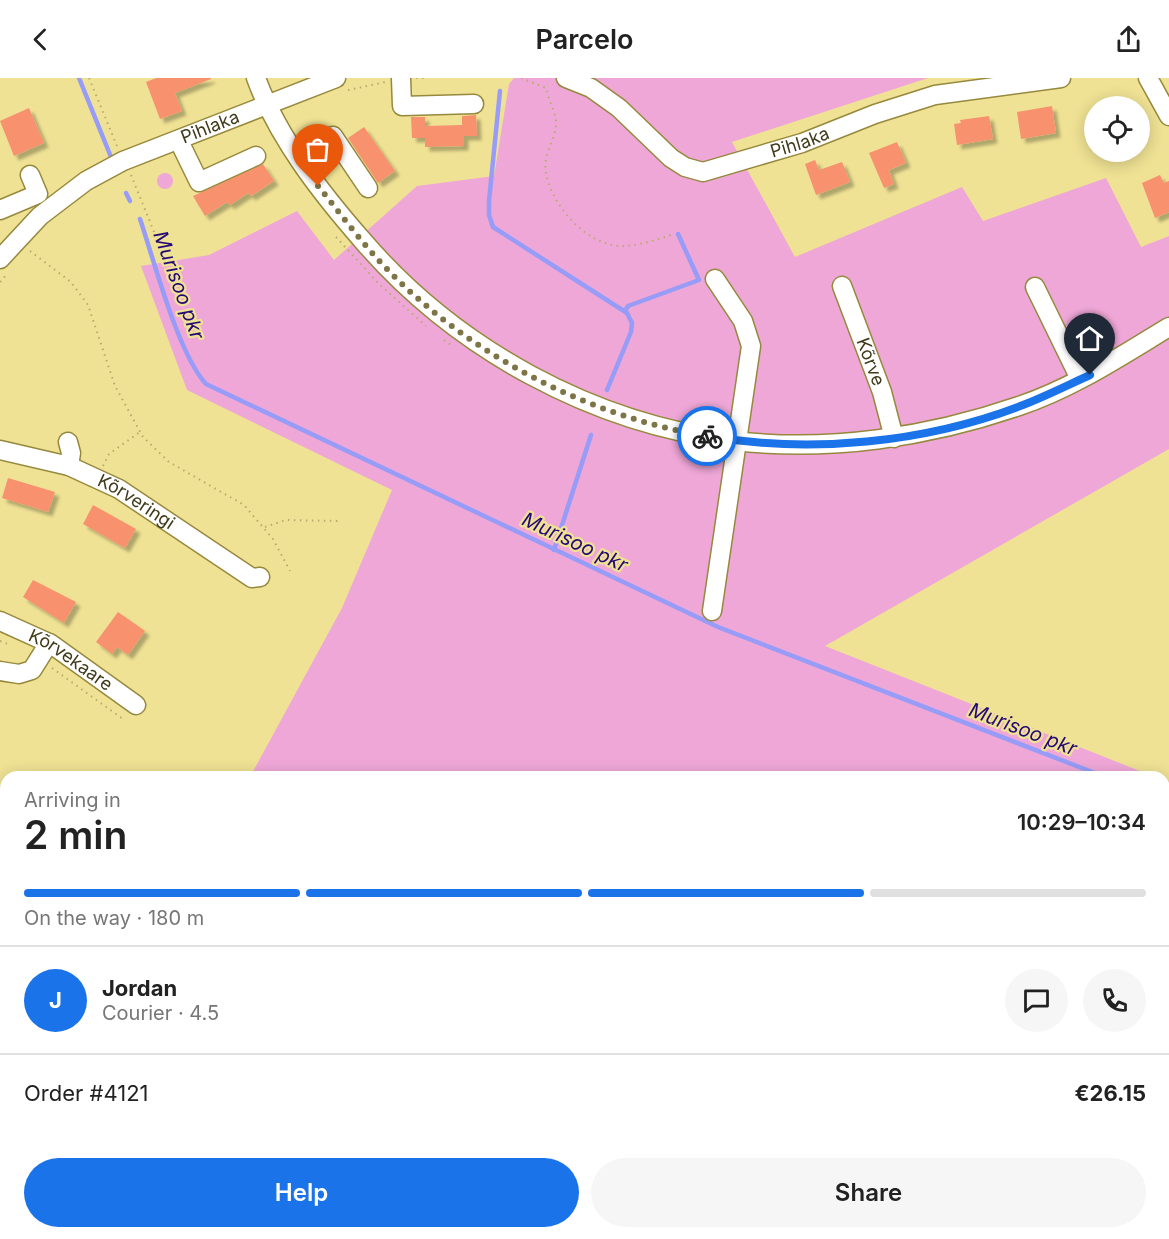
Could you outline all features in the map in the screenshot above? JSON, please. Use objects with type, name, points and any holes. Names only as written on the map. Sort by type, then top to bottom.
[{"type":"street","points":[[256,78],[266,105],[318,186],[385,267],[426,305],[487,350],[535,377],[589,403],[641,421],[736,441],[814,443],[894,438],[951,427],[1022,405],[1080,379],[1169,327]]},
{"type":"street","name":"Pihlaka","points":[[0,259],[40,216],[86,181],[123,161],[266,105],[302,84],[336,78]]},
{"type":"street","points":[[401,78],[402,106],[474,104]]},
{"type":"street","name":"Pihlaka","points":[[566,78],[591,88],[619,108],[670,158],[704,172],[802,143],[875,114],[935,95],[1061,78]]},
{"type":"street","points":[[1148,78],[1169,116]]},
{"type":"street","points":[[301,160],[333,136],[368,188]]},
{"type":"street","points":[[179,141],[199,182],[256,156]]},
{"type":"street","points":[[0,210],[38,194],[30,176]]},
{"type":"street","points":[[712,611],[751,346],[743,321],[715,279]]},
{"type":"street","name":"Kõrve","points":[[843,286],[879,382],[894,438]]},
{"type":"street","points":[[1035,287],[1080,379]]},
{"type":"street","points":[[68,442],[71,453],[69,466]]},
{"type":"street","name":"Kõrveringi","points":[[0,450],[69,466],[119,489],[252,578],[260,577]]},
{"type":"street","name":"Kõrvekaare","points":[[0,621],[45,651],[136,705]]},
{"type":"street","points":[[0,671],[26,672],[32,670],[45,651]]},
{"type":"path","points":[[521,78],[546,88],[556,122],[546,157],[546,172],[557,200],[569,216],[592,237],[620,246],[637,245],[671,235]]},
{"type":"path","points":[[334,233],[379,284],[426,326]]},
{"type":"path","points":[[28,249],[71,282],[88,305],[115,386],[140,432],[169,462],[244,505],[265,528],[290,571]]},
{"type":"path","points":[[443,339],[460,351]]},
{"type":"path","points":[[103,466],[109,454],[140,432]]},
{"type":"path","points":[[265,528],[286,520],[338,521]]},
{"type":"path","points":[[0,641],[10,644]]},
{"type":"path","points":[[45,651],[123,719]]},
{"type":"shaded area","points":[[514,78],[928,78],[732,142],[795,257],[962,187],[983,221],[1106,178],[1141,247],[1169,236],[1169,449],[825,646],[1140,771],[253,771],[342,608],[392,490],[187,390],[141,266],[209,255],[297,211],[334,260],[417,186],[494,176],[509,84]]},
{"type":"shaded area","points":[[165,173],[173,181],[165,189],[157,181]]},
{"type":"building","points":[[156,78],[211,79],[175,93],[182,111],[160,119],[146,82]]},
{"type":"building","points":[[1052,106],[1056,133],[1021,139],[1017,112]]},
{"type":"building","points":[[29,108],[44,143],[14,156],[0,121]]},
{"type":"building","points":[[476,115],[477,136],[464,136],[464,146],[425,147],[425,138],[412,138],[411,117],[425,117],[425,126],[462,125],[462,116]]},
{"type":"building","points":[[989,116],[993,139],[957,145],[954,124],[961,123],[960,120]]},
{"type":"building","points":[[364,127],[395,171],[378,183],[348,138]]},
{"type":"building","points":[[897,142],[906,163],[889,170],[894,184],[884,188],[869,153]]},
{"type":"building","points":[[815,160],[819,170],[842,162],[850,182],[816,195],[805,164]]},
{"type":"building","points":[[263,164],[274,181],[251,196],[248,193],[230,205],[227,202],[205,216],[193,196]]},
{"type":"building","points":[[1160,175],[1164,183],[1169,181],[1169,212],[1155,218],[1142,183]]},
{"type":"building","points":[[8,478],[55,492],[48,512],[2,498]]},
{"type":"building","points":[[93,505],[136,529],[125,548],[83,524]]},
{"type":"building","points":[[33,580],[76,602],[64,623],[23,597]]},
{"type":"building","points":[[118,612],[145,631],[128,655],[117,647],[112,654],[96,642]]},
{"type":"waterway","name":"Murisoo pkr","points":[[79,78],[111,157]]},
{"type":"waterway","points":[[500,91],[489,201],[489,215],[493,227],[627,313],[632,323],[631,332],[607,390]]},
{"type":"waterway","name":"Murisoo pkr","points":[[126,193],[130,201]]},
{"type":"waterway","name":"Murisoo pkr","points":[[140,219],[177,329],[196,370],[206,384],[718,627],[1090,771]]},
{"type":"waterway","points":[[625,311],[628,306],[699,280],[678,234]]},
{"type":"waterway","points":[[554,550],[591,435]]},
{"type":"way so far","points":[[318,186],[385,267],[426,305],[487,350],[535,377],[589,403],[641,421],[690,434],[707,436]]},
{"type":"route","points":[[707,436],[736,441],[814,443],[894,438],[951,427],[1022,405],[1090,375]]}]
